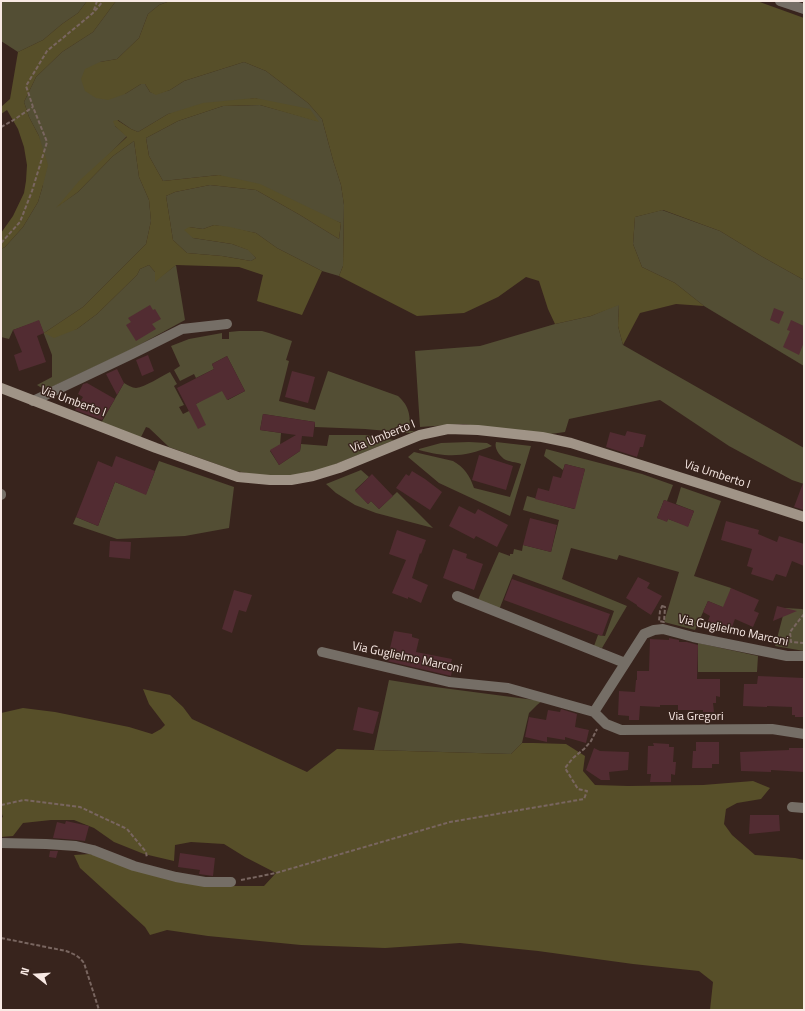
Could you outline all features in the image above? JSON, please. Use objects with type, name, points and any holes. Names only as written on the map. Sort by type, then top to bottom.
[{"type":"main road","name":"Via Umberto I","points":[[1,388],[156,448],[238,477],[291,480],[313,476],[340,468],[420,435],[448,430],[478,430],[571,443],[804,517]]},
{"type":"street","points":[[780,1],[804,9]]},
{"type":"street","points":[[33,401],[182,329],[227,324]]},
{"type":"street","points":[[457,596],[625,663]]},
{"type":"street","name":"Via Guglielmo Marconi","points":[[322,652],[449,682],[508,688],[594,712],[644,634],[654,630],[663,629],[693,637],[787,656],[804,656]]},
{"type":"street","name":"Via Gregori","points":[[594,712],[606,724],[620,730],[772,729],[804,734]]},
{"type":"street","points":[[792,807],[804,808]]},
{"type":"street","points":[[1,844],[76,846],[93,850],[134,866],[176,877],[206,882],[231,882]]},
{"type":"path","points":[[93,13],[97,1]]},
{"type":"path","points":[[1,243],[20,222],[32,191],[47,142],[26,86],[47,51],[93,13],[103,1]]},
{"type":"path","points":[[1,128],[33,107]]},
{"type":"path","points":[[662,606],[666,607],[664,622],[659,621],[662,606]]},
{"type":"path","points":[[804,614],[790,632],[791,642],[804,643]]},
{"type":"path","points":[[231,882],[276,873],[450,822],[584,799],[588,792],[578,789],[565,768],[591,741],[597,729],[594,712]]},
{"type":"path","points":[[1,805],[24,800],[80,807],[127,830],[146,852],[151,870]]},
{"type":"path","points":[[1,938],[66,951],[80,958],[84,963],[99,1010]]},
{"type":"shaded area","points":[[1,1],[87,1],[78,13],[43,40],[18,52],[1,41]]},
{"type":"shaded area","points":[[87,1],[116,1],[93,32],[62,52],[36,77],[24,102],[29,117],[39,136],[48,165],[38,202],[23,227],[5,247],[1,249],[1,233],[13,216],[24,193],[26,181],[27,165],[24,147],[18,129],[7,110],[1,114],[1,107],[10,99],[18,52],[43,40],[78,13]]},
{"type":"shaded area","points":[[116,1],[170,1],[159,5],[148,14],[139,38],[117,59],[100,62],[125,94],[141,84],[145,84],[150,92],[156,94],[170,90],[184,81],[244,62],[266,71],[308,103],[322,119],[341,185],[344,205],[343,266],[339,276],[322,271],[277,248],[256,233],[214,225],[203,229],[189,227],[193,238],[232,244],[249,250],[256,258],[251,261],[222,256],[187,253],[173,240],[166,196],[175,192],[210,185],[256,190],[339,239],[341,223],[219,175],[163,181],[149,156],[146,138],[178,121],[223,106],[260,105],[318,121],[255,98],[168,114],[138,132],[118,120],[115,126],[127,136],[58,206],[78,192],[113,156],[134,141],[139,177],[149,200],[151,221],[146,244],[83,307],[44,333],[77,329],[97,314],[137,275],[140,269],[149,265],[155,272],[155,281],[176,265],[185,320],[130,350],[45,390],[37,385],[52,377],[52,355],[39,321],[13,330],[9,339],[1,337],[1,249],[5,247],[23,227],[38,202],[43,185],[39,136],[29,117],[24,102],[36,77],[62,52],[93,32]]},
{"type":"shaded area","points":[[170,1],[757,1],[804,18],[804,280],[720,231],[663,210],[635,217],[633,244],[642,267],[675,283],[704,306],[676,304],[640,313],[623,345],[618,326],[619,305],[591,316],[555,324],[548,309],[539,281],[526,277],[498,297],[464,313],[417,316],[339,276],[343,266],[344,205],[341,185],[322,119],[308,103],[266,71],[244,62],[184,81],[170,90],[156,95],[150,92],[145,84],[141,84],[125,94],[108,100],[96,98],[85,91],[81,79],[85,69],[100,62],[117,59],[139,38],[148,14],[159,5]]},
{"type":"shaded area","points":[[255,98],[310,109],[319,122],[260,105],[223,106],[178,121],[146,138],[149,156],[163,181],[219,175],[260,184],[341,223],[339,239],[256,190],[210,185],[175,192],[166,196],[173,240],[187,253],[222,256],[251,261],[256,258],[248,250],[232,244],[193,238],[184,230],[189,227],[203,229],[214,225],[230,227],[256,233],[277,248],[322,271],[302,315],[257,301],[263,275],[239,267],[176,265],[155,282],[155,272],[149,265],[140,269],[137,275],[97,314],[77,329],[54,338],[44,333],[83,307],[146,244],[151,221],[149,200],[139,177],[134,141],[113,156],[78,192],[56,208],[79,181],[127,137],[115,126],[113,121],[117,120],[138,132],[168,114],[203,103]]},
{"type":"shaded area","points":[[662,210],[720,231],[804,280],[804,366],[704,306],[675,283],[642,267],[633,244],[635,217]]},
{"type":"shaded area","points":[[619,304],[618,326],[623,345],[804,448],[804,484],[792,480],[729,446],[660,400],[569,419],[565,432],[543,435],[463,424],[420,427],[415,351],[480,346],[555,324],[591,316]]},
{"type":"shaded area","points":[[262,331],[292,341],[286,360],[289,361],[279,401],[315,410],[328,371],[398,396],[407,408],[410,420],[410,431],[415,431],[410,433],[315,427],[315,422],[263,414],[260,430],[281,433],[280,445],[270,451],[279,465],[300,451],[301,444],[327,446],[329,435],[365,435],[394,440],[326,468],[284,478],[236,471],[169,447],[149,428],[146,427],[139,441],[100,425],[124,383],[136,388],[149,384],[170,372],[177,384],[174,386],[184,405],[179,407],[183,414],[221,388],[228,400],[245,391],[227,356],[212,364],[214,369],[196,378],[194,374],[180,381],[174,370],[180,366],[171,346],[189,339],[222,333],[222,339],[229,339],[229,332]]},
{"type":"shaded area","points":[[496,442],[531,446],[510,516],[439,483],[408,457],[414,452],[453,461],[466,472],[474,488],[510,497],[521,464],[504,459],[496,449]]},
{"type":"shaded area","points":[[441,443],[487,443],[492,446],[465,454],[456,455],[430,453],[419,450]]},
{"type":"shaded area","points":[[546,449],[642,474],[673,485],[667,501],[664,500],[657,518],[667,521],[668,519],[688,526],[694,511],[676,504],[681,487],[721,501],[694,576],[731,588],[727,609],[708,601],[695,630],[664,622],[679,572],[619,555],[617,560],[571,548],[562,579],[627,606],[602,648],[594,646],[598,635],[605,636],[614,611],[513,574],[499,610],[477,602],[499,552],[510,556],[510,554],[513,554],[514,549],[522,551],[523,545],[551,552],[559,520],[523,510],[527,496],[574,509],[585,469],[565,464],[563,470],[544,456]]},
{"type":"shaded area","points":[[159,461],[234,487],[229,528],[185,536],[117,539],[73,524],[76,517],[98,526],[115,482],[146,494]]},
{"type":"shaded area","points":[[361,470],[369,477],[355,490],[368,504],[371,501],[379,509],[397,492],[433,528],[376,513],[355,505],[336,493],[326,484]]},
{"type":"shaded area","points":[[785,608],[804,610],[804,651],[775,646]]},
{"type":"shaded area","points":[[698,643],[758,656],[757,672],[698,672]]},
{"type":"shaded area","points":[[389,680],[542,701],[529,713],[522,743],[511,754],[374,750]]},
{"type":"shaded area","points":[[143,689],[170,695],[183,707],[192,719],[307,772],[337,749],[511,754],[522,743],[566,744],[585,756],[583,771],[595,785],[703,785],[753,781],[770,788],[761,799],[737,803],[726,809],[724,824],[732,835],[755,855],[804,860],[804,1010],[710,1010],[713,982],[699,971],[538,951],[460,943],[385,948],[301,945],[208,936],[167,930],[150,935],[145,927],[80,868],[74,855],[90,854],[203,886],[264,886],[276,873],[224,844],[191,842],[175,845],[174,861],[144,854],[114,842],[94,828],[74,820],[51,820],[23,823],[13,836],[1,837],[1,818],[3,817],[1,811],[1,713],[23,708],[55,712],[129,727],[152,734],[165,725],[149,704]]},
{"type":"building","points":[[150,305],[153,310],[155,309],[161,319],[152,324],[156,329],[136,341],[126,325],[131,322],[128,318]]},
{"type":"building","points":[[774,308],[784,312],[779,324],[770,320]]},
{"type":"building","points":[[39,320],[44,333],[37,336],[46,362],[19,371],[14,355],[22,352],[13,330]]},
{"type":"building","points":[[791,320],[804,326],[804,342],[799,355],[783,347],[790,331],[787,330]]},
{"type":"building","points":[[148,355],[154,371],[142,376],[136,360]]},
{"type":"building","points":[[227,356],[245,391],[227,400],[222,391],[196,404],[206,425],[198,429],[177,388],[214,369],[212,364]]},
{"type":"building","points":[[117,369],[124,383],[117,395],[106,374]]},
{"type":"building","points":[[292,371],[315,377],[308,403],[285,397]]},
{"type":"building","points":[[87,383],[115,399],[102,420],[75,410],[83,397],[78,394],[83,384]]},
{"type":"building","points":[[263,414],[315,422],[313,437],[302,436],[300,451],[279,465],[270,450],[296,435],[260,430]]},
{"type":"building","points":[[627,431],[646,435],[643,447],[640,447],[637,457],[606,447],[610,432],[625,436]]},
{"type":"building","points":[[479,455],[513,466],[506,490],[472,480]]},
{"type":"building","points":[[116,456],[155,471],[146,495],[115,482],[98,526],[76,517],[98,461],[112,467]]},
{"type":"building","points":[[565,464],[585,469],[575,509],[535,499],[538,488],[549,491],[553,476],[561,478]]},
{"type":"building","points":[[412,471],[442,492],[430,510],[396,488],[406,474],[409,476]]},
{"type":"building","points":[[372,474],[393,496],[379,509],[371,501],[368,504],[355,491]]},
{"type":"building","points":[[803,483],[804,484],[804,510],[794,507]]},
{"type":"building","points":[[664,500],[694,511],[688,527],[668,519],[667,522],[657,518]]},
{"type":"building","points":[[459,506],[475,514],[478,509],[508,525],[497,547],[476,536],[474,539],[449,526]]},
{"type":"building","points":[[530,518],[557,525],[551,552],[523,545]]},
{"type":"building","points":[[726,521],[759,530],[758,534],[777,542],[779,536],[804,544],[804,566],[792,561],[786,577],[776,574],[773,581],[751,574],[753,568],[747,566],[752,549],[721,540]]},
{"type":"building","points":[[397,530],[426,540],[412,578],[428,585],[421,603],[408,597],[408,599],[392,593],[406,560],[389,554]]},
{"type":"building","points":[[110,541],[131,542],[130,559],[109,557]]},
{"type":"building","points":[[453,549],[467,554],[466,558],[483,564],[474,590],[443,578]]},
{"type":"building","points":[[638,577],[650,583],[647,588],[662,596],[651,615],[626,598]]},
{"type":"building","points":[[512,579],[610,614],[602,636],[504,600]]},
{"type":"building","points":[[731,588],[759,600],[754,611],[759,613],[753,627],[735,619],[730,632],[707,623],[710,616],[703,612],[708,601],[723,607]]},
{"type":"building","points":[[234,590],[252,595],[246,612],[239,610],[232,633],[222,629]]},
{"type":"building","points":[[777,606],[797,611],[773,621]]},
{"type":"building","points":[[394,631],[412,634],[412,637],[419,639],[416,652],[452,659],[450,666],[453,666],[451,676],[387,661]]},
{"type":"building","points":[[669,638],[679,640],[679,642],[687,642],[698,645],[697,679],[720,679],[720,697],[716,696],[716,703],[713,703],[714,712],[703,712],[703,710],[678,710],[678,705],[660,705],[660,707],[640,706],[639,720],[629,720],[629,716],[618,715],[619,691],[635,692],[637,671],[649,671],[650,639],[669,640]]},
{"type":"building","points":[[758,676],[804,678],[804,717],[795,717],[795,715],[792,715],[792,707],[743,706],[744,684],[757,684]]},
{"type":"building","points":[[358,707],[379,712],[373,734],[353,730]]},
{"type":"building","points":[[561,709],[577,714],[575,727],[589,730],[586,743],[565,737],[565,740],[547,737],[547,742],[525,737],[529,717],[546,720],[548,710],[560,712]]},
{"type":"building","points":[[696,742],[719,742],[719,764],[712,764],[712,768],[692,768],[693,751],[696,751]]},
{"type":"building","points":[[653,743],[669,744],[669,747],[674,747],[673,762],[676,762],[675,775],[671,774],[671,782],[650,782],[651,774],[647,774],[648,746],[654,746]]},
{"type":"building","points":[[594,748],[600,751],[629,752],[628,770],[609,772],[610,780],[601,780],[586,770]]},
{"type":"building","points":[[789,748],[804,748],[804,772],[771,770],[771,772],[741,771],[740,752],[789,750]]},
{"type":"building","points":[[750,815],[779,815],[780,831],[749,834]]},
{"type":"building","points":[[66,821],[89,826],[85,841],[53,838],[57,822],[65,824]]},
{"type":"building","points":[[50,851],[58,851],[56,858],[49,857]]},
{"type":"building","points":[[180,853],[215,858],[213,876],[199,874],[200,870],[178,867]]}]
